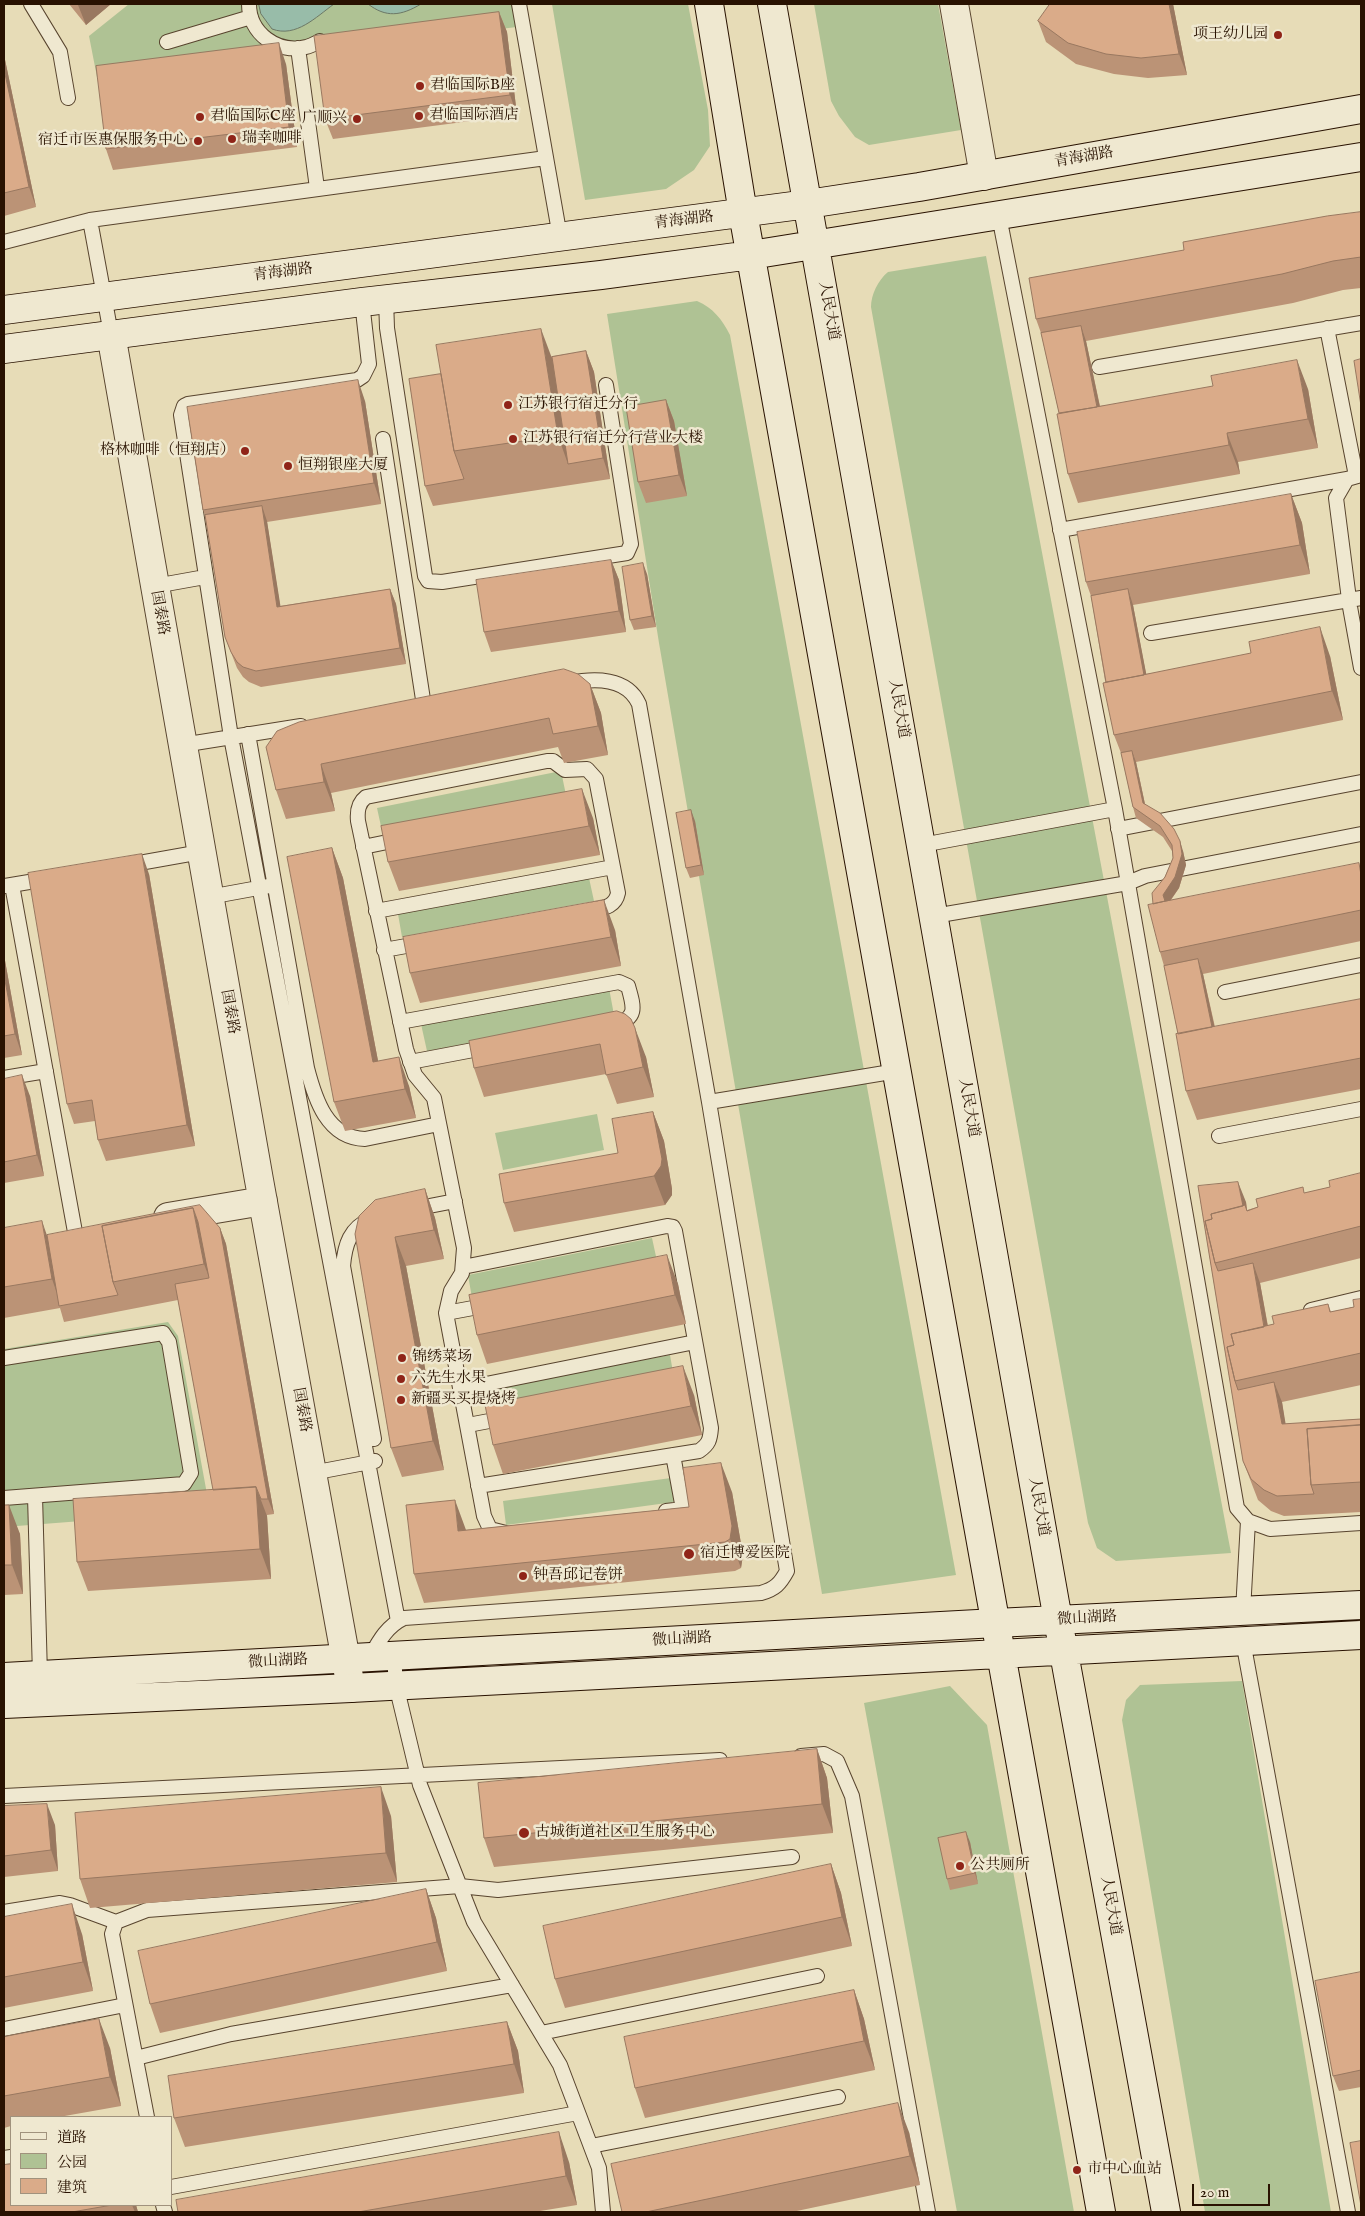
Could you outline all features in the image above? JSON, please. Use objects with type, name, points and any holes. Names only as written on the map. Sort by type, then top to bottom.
[{"type":"main road","points":[[709,4],[743,213],[1100,2212]]},
{"type":"main road","name":"人民大道","points":[[772,4],[1058,1620],[1166,2212]]},
{"type":"main road","points":[[954,4],[984,176]]},
{"type":"main road","name":"青海湖路","points":[[4,310],[808,204],[984,176],[1361,109]]},
{"type":"main road","points":[[4,349],[374,300],[601,275],[751,255],[1361,157]]},
{"type":"main road","name":"国泰路","points":[[111,334],[182,745],[312,1473],[370,1657],[351,1688]]},
{"type":"main road","points":[[140,1221],[263,1201]]},
{"type":"main road","points":[[48,1236],[103,1227]]},
{"type":"main road","name":"微山湖路","points":[[4,1677],[1361,1605]]},
{"type":"main road","name":"微山湖路","points":[[4,1704],[351,1688],[1361,1635]]},
{"type":"lane","points":[[31,4],[60,52],[68,98]]},
{"type":"lane","points":[[520,4],[560,237]]},
{"type":"lane","points":[[167,42],[250,10],[254,25],[263,37],[276,45],[298,48],[320,41]]},
{"type":"lane","points":[[298,48],[317,188]]},
{"type":"lane","points":[[4,242],[90,220],[546,158]]},
{"type":"lane","points":[[999,216],[1115,809],[1237,1508],[1248,1521],[1270,1529],[1361,1523]]},
{"type":"lane","points":[[90,220],[111,334]]},
{"type":"lane","points":[[374,300],[387,328],[425,576],[428,581],[442,582],[627,552],[631,544],[606,386]]},
{"type":"lane","points":[[374,300],[368,364],[363,376],[357,380],[188,404],[181,410],[205,577],[231,737],[373,1461],[401,1619]]},
{"type":"lane","points":[[1099,367],[1361,322]]},
{"type":"lane","points":[[1327,328],[1355,476]]},
{"type":"lane","points":[[383,438],[423,706]]},
{"type":"lane","points":[[1060,530],[1355,476]]},
{"type":"lane","points":[[1355,476],[1336,498],[1355,599],[1361,668]]},
{"type":"lane","points":[[155,586],[205,577]]},
{"type":"lane","points":[[1151,633],[1355,599]]},
{"type":"lane","points":[[558,684],[600,680],[620,684],[635,694],[639,704],[787,1571],[773,1590],[761,1593],[401,1619],[385,1632],[370,1657],[396,1685],[418,1775],[474,1922],[560,2065],[599,2168],[604,2212]]},
{"type":"lane","points":[[182,745],[316,723]]},
{"type":"lane","points":[[248,734],[313,1091],[319,1107],[337,1130],[346,1136],[365,1139],[439,1124]]},
{"type":"lane","points":[[519,1532],[499,1532],[490,1529],[484,1516],[446,1314],[451,1291],[462,1273],[464,1248],[434,1098],[420,1082],[410,1062],[400,1022],[357,813],[361,801],[366,797],[550,761],[565,770],[583,768],[592,773],[595,800],[614,867],[617,887],[616,900],[608,907],[579,913]]},
{"type":"lane","points":[[1118,829],[1361,782]]},
{"type":"lane","points":[[922,845],[1115,809]]},
{"type":"lane","points":[[934,916],[1128,883],[1145,876],[1361,834]]},
{"type":"lane","points":[[363,847],[420,836]]},
{"type":"lane","points":[[115,867],[201,852]]},
{"type":"lane","points":[[376,911],[614,867]]},
{"type":"lane","points":[[59,877],[8,886],[46,1071],[75,1232]]},
{"type":"lane","points":[[209,897],[275,885]]},
{"type":"lane","points":[[384,950],[433,941]]},
{"type":"lane","points":[[1225,992],[1361,965]]},
{"type":"lane","points":[[400,1022],[612,982],[624,982],[629,991],[633,1012],[631,1018],[626,1022],[596,1027]]},
{"type":"lane","points":[[410,1062],[498,1046]]},
{"type":"lane","points":[[4,1078],[46,1071]]},
{"type":"lane","points":[[708,1102],[897,1071]]},
{"type":"lane","points":[[1219,1136],[1361,1109]]},
{"type":"lane","points":[[373,1461],[343,1266],[344,1251],[354,1228],[372,1219],[392,1213],[455,1201]]},
{"type":"lane","points":[[463,1267],[667,1226],[673,1227],[675,1231],[676,1267],[695,1342],[698,1383],[711,1428],[710,1439],[706,1446],[699,1451],[478,1486]]},
{"type":"lane","points":[[1298,1313],[1361,1298]]},
{"type":"lane","points":[[446,1314],[505,1302]]},
{"type":"lane","points":[[4,1358],[163,1333],[169,1342],[191,1473],[184,1484],[4,1498]]},
{"type":"lane","points":[[461,1389],[695,1342]]},
{"type":"lane","points":[[468,1425],[517,1416]]},
{"type":"lane","points":[[654,1513],[683,1509],[673,1455]]},
{"type":"lane","points":[[312,1473],[373,1461]]},
{"type":"lane","points":[[35,1496],[40,1676]]},
{"type":"lane","points":[[1243,1612],[1248,1521]]},
{"type":"lane","points":[[1243,1641],[1348,2212]]},
{"type":"lane","points":[[784,1756],[824,1754],[837,1761],[852,1796],[928,2212]]},
{"type":"lane","points":[[4,1796],[735,1759]]},
{"type":"lane","points":[[4,1912],[60,1903],[116,1922],[147,1910],[460,1886],[498,1890],[792,1857]]},
{"type":"lane","points":[[116,1922],[112,1934],[147,2116]]},
{"type":"lane","points":[[541,2033],[818,1976]]},
{"type":"lane","points":[[136,2058],[231,2034],[512,1985]]},
{"type":"lane","points":[[4,2029],[125,2005]]},
{"type":"lane","points":[[591,2146],[838,2097]]},
{"type":"lane","points":[[172,2187],[578,2113]]},
{"type":"green space","points":[[129,4],[513,4],[517,27],[97,77],[89,36]]},
{"type":"green space","points":[[552,4],[688,4],[708,110],[710,146],[694,170],[666,189],[585,200]]},
{"type":"green space","points":[[814,4],[938,4],[961,130],[869,145],[855,137],[839,116],[831,101]]},
{"type":"green space","points":[[986,256],[1231,1553],[1116,1561],[1097,1548],[1088,1523],[871,307],[876,288],[888,272]]},
{"type":"green space","points":[[697,301],[708,307],[716,315],[730,335],[956,1575],[822,1594],[659,643],[607,314]]},
{"type":"green space","points":[[561,771],[566,795],[382,831],[377,808]]},
{"type":"green space","points":[[589,878],[594,901],[402,937],[398,914]]},
{"type":"green space","points":[[609,988],[614,1015],[427,1051],[421,1024]]},
{"type":"green space","points":[[597,1114],[604,1150],[503,1170],[495,1133]]},
{"type":"green space","points":[[652,1238],[657,1261],[472,1298],[468,1275]]},
{"type":"green space","points":[[168,1322],[178,1336],[209,1505],[198,1512],[4,1527],[4,1349]]},
{"type":"green space","points":[[670,1355],[674,1378],[487,1413],[483,1390]]},
{"type":"green space","points":[[671,1478],[674,1502],[506,1525],[503,1501]]},
{"type":"green space","points":[[1242,1681],[1331,2212],[1205,2212],[1122,1720],[1126,1700],[1140,1685]]},
{"type":"green space","points":[[950,1686],[987,1725],[1074,2212],[957,2212],[864,1703]]},
{"type":"shaded area","points":[[259,4],[334,4],[305,25],[289,31],[281,31],[272,29],[261,14]]},
{"type":"shaded area","points":[[368,4],[421,4],[407,11],[394,14],[381,12]]},
{"type":"building","points":[[1050,4],[1169,4],[1179,54],[1141,58],[1106,54],[1068,43],[1038,21]]},
{"type":"building","name":"君临国际B座","points":[[499,12],[510,95],[325,119],[314,36]]},
{"type":"building","name":"君临国际C座","points":[[279,43],[289,127],[106,149],[96,66]]},
{"type":"building","points":[[4,69],[29,187],[4,193]]},
{"type":"building","points":[[1361,212],[1361,257],[1333,261],[1282,274],[1036,319],[1029,278],[1184,250],[1183,242],[1327,216]]},
{"type":"building","points":[[1081,326],[1097,407],[1059,413],[1041,333]]},
{"type":"building","points":[[541,329],[558,436],[454,451],[436,345]]},
{"type":"building","points":[[586,351],[603,458],[568,464],[552,357]]},
{"type":"building","points":[[1361,359],[1361,406],[1354,361]]},
{"type":"building","points":[[1297,360],[1308,419],[1227,433],[1229,445],[1068,474],[1057,414],[1213,386],[1211,376]]},
{"type":"building","points":[[441,374],[454,451],[464,479],[425,486],[409,379]]},
{"type":"building","name":"恒翔银座大厦","points":[[358,380],[374,483],[203,510],[187,407]]},
{"type":"building","points":[[666,400],[679,475],[638,482],[626,407]]},
{"type":"building","points":[[1291,494],[1300,545],[1086,582],[1077,532]]},
{"type":"building","points":[[262,506],[277,607],[390,589],[400,648],[256,671],[243,667],[237,662],[225,637],[205,515]]},
{"type":"building","points":[[611,560],[619,611],[484,632],[476,580]]},
{"type":"building","points":[[643,563],[652,616],[630,620],[622,567]]},
{"type":"building","points":[[1128,589],[1144,675],[1106,682],[1091,596]]},
{"type":"building","points":[[1320,627],[1332,691],[1114,735],[1103,683],[1251,653],[1249,642]]},
{"type":"building","points":[[564,669],[578,674],[590,684],[598,726],[553,734],[549,718],[321,764],[324,782],[276,790],[266,747],[277,731],[299,722]]},
{"type":"building","points":[[1132,751],[1143,803],[1160,813],[1174,829],[1180,841],[1182,854],[1175,877],[1163,895],[1165,901],[1153,904],[1152,893],[1165,877],[1173,858],[1172,845],[1160,826],[1133,807],[1121,753]]},
{"type":"building","points":[[582,789],[589,826],[388,862],[381,826]]},
{"type":"building","points":[[691,810],[701,865],[686,868],[676,813]]},
{"type":"building","points":[[332,848],[373,1062],[399,1057],[405,1089],[334,1102],[287,857]]},
{"type":"building","points":[[142,854],[187,1125],[98,1140],[92,1100],[67,1104],[28,873]]},
{"type":"building","points":[[1359,863],[1361,910],[1160,952],[1148,905]]},
{"type":"building","points":[[604,900],[611,937],[410,973],[403,937]]},
{"type":"building","points":[[1198,959],[1212,1027],[1178,1034],[1164,966]]},
{"type":"building","points":[[4,975],[15,1034],[4,1036]]},
{"type":"building","points":[[1361,999],[1361,1058],[1186,1091],[1176,1034]]},
{"type":"building","points":[[617,1011],[631,1019],[635,1028],[643,1067],[606,1075],[600,1044],[474,1068],[469,1041]]},
{"type":"building","points":[[22,1075],[37,1155],[4,1162],[4,1079]]},
{"type":"building","points":[[653,1112],[662,1159],[661,1166],[654,1176],[504,1203],[499,1174],[618,1153],[612,1119]]},
{"type":"building","points":[[1361,1173],[1361,1226],[1215,1263],[1205,1221],[1212,1219],[1211,1214],[1245,1205],[1247,1211],[1258,1207],[1256,1199],[1303,1187],[1304,1193],[1330,1187],[1329,1181]]},
{"type":"building","points":[[1238,1182],[1243,1206],[1211,1214],[1212,1219],[1205,1221],[1218,1271],[1253,1263],[1264,1327],[1231,1334],[1234,1345],[1227,1347],[1238,1390],[1274,1382],[1282,1424],[1361,1419],[1361,1425],[1307,1429],[1311,1485],[1314,1494],[1277,1496],[1264,1490],[1251,1479],[1243,1461],[1198,1186]]},
{"type":"building","points":[[425,1189],[434,1230],[395,1237],[433,1441],[391,1448],[355,1234],[359,1216],[375,1200]]},
{"type":"building","points":[[200,1205],[220,1228],[268,1499],[261,1499],[256,1487],[213,1490],[175,1284],[209,1278],[198,1222],[193,1208],[102,1226],[113,1282],[118,1295],[59,1306],[47,1235]]},
{"type":"building","points":[[193,1208],[204,1264],[113,1282],[102,1226]]},
{"type":"building","points":[[42,1221],[52,1279],[4,1287],[4,1228]]},
{"type":"building","points":[[667,1255],[675,1295],[477,1335],[469,1295]]},
{"type":"building","points":[[1361,1299],[1361,1353],[1235,1381],[1227,1347],[1234,1345],[1231,1334],[1274,1324],[1272,1316],[1328,1304],[1330,1312],[1354,1307],[1353,1300]]},
{"type":"building","points":[[683,1366],[691,1406],[493,1445],[485,1405]]},
{"type":"building","points":[[1361,1425],[1361,1482],[1311,1485],[1307,1429]]},
{"type":"building","points":[[721,1463],[732,1526],[730,1539],[725,1542],[414,1574],[406,1505],[455,1500],[458,1531],[689,1507],[683,1468]]},
{"type":"building","points":[[256,1487],[260,1549],[77,1562],[73,1499]]},
{"type":"building","points":[[4,1505],[9,1505],[12,1565],[4,1565]]},
{"type":"building","points":[[817,1749],[822,1804],[484,1838],[478,1783]]},
{"type":"building","points":[[381,1787],[386,1853],[80,1879],[75,1813]]},
{"type":"building","points":[[47,1804],[51,1850],[4,1856],[4,1806]]},
{"type":"building","name":"公共厕所","points":[[966,1832],[975,1873],[947,1879],[938,1838]]},
{"type":"building","points":[[831,1864],[842,1917],[555,1979],[543,1926]]},
{"type":"building","points":[[426,1889],[437,1942],[150,2004],[138,1951]]},
{"type":"building","points":[[72,1904],[83,1962],[4,1977],[4,1917]]},
{"type":"building","points":[[1361,1972],[1361,2070],[1333,2076],[1315,1981]]},
{"type":"building","points":[[854,1990],[864,2041],[635,2088],[624,2037]]},
{"type":"building","points":[[99,2019],[110,2077],[4,2096],[4,2037]]},
{"type":"building","points":[[507,2022],[514,2064],[174,2118],[168,2076]]},
{"type":"building","points":[[898,2103],[910,2156],[646,2212],[622,2212],[611,2164]]},
{"type":"building","points":[[559,2132],[566,2176],[358,2212],[178,2212],[176,2200]]},
{"type":"building","points":[[1361,2141],[1361,2206],[1350,2143]]},
{"type":"building","points":[[10,2164],[10,2206],[106,2206],[72,2212],[4,2212],[4,2165]]},
{"type":"place","name":"项王幼儿园","points":[[1278,35]]},
{"type":"place","name":"君临国际B座","points":[[420,86]]},
{"type":"place","name":"君临国际酒店","points":[[419,116]]},
{"type":"place","name":"君临国际C座","points":[[200,117]]},
{"type":"place","name":"广顺兴","points":[[357,119]]},
{"type":"place","name":"瑞幸咖啡","points":[[232,139]]},
{"type":"place","name":"宿迁市医惠保服务中心","points":[[198,141]]},
{"type":"place","name":"江苏银行宿迁分行","points":[[508,405]]},
{"type":"place","name":"江苏银行宿迁分行营业大楼","points":[[513,439]]},
{"type":"place","name":"格林咖啡（恒翔店）","points":[[245,451]]},
{"type":"place","name":"恒翔银座大厦","points":[[288,466]]},
{"type":"place","name":"锦绣菜场","points":[[402,1358]]},
{"type":"place","name":"六先生水果","points":[[401,1379]]},
{"type":"place","name":"新疆买买提烧烤","points":[[401,1400]]},
{"type":"place","name":"宿迁博爱医院","points":[[689,1554]]},
{"type":"place","name":"钟吾邱记卷饼","points":[[523,1576]]},
{"type":"place","name":"古城街道社区卫生服务中心","points":[[524,1833]]},
{"type":"place","name":"公共厕所","points":[[960,1866]]},
{"type":"place","name":"市中心血站","points":[[1077,2170]]}]
